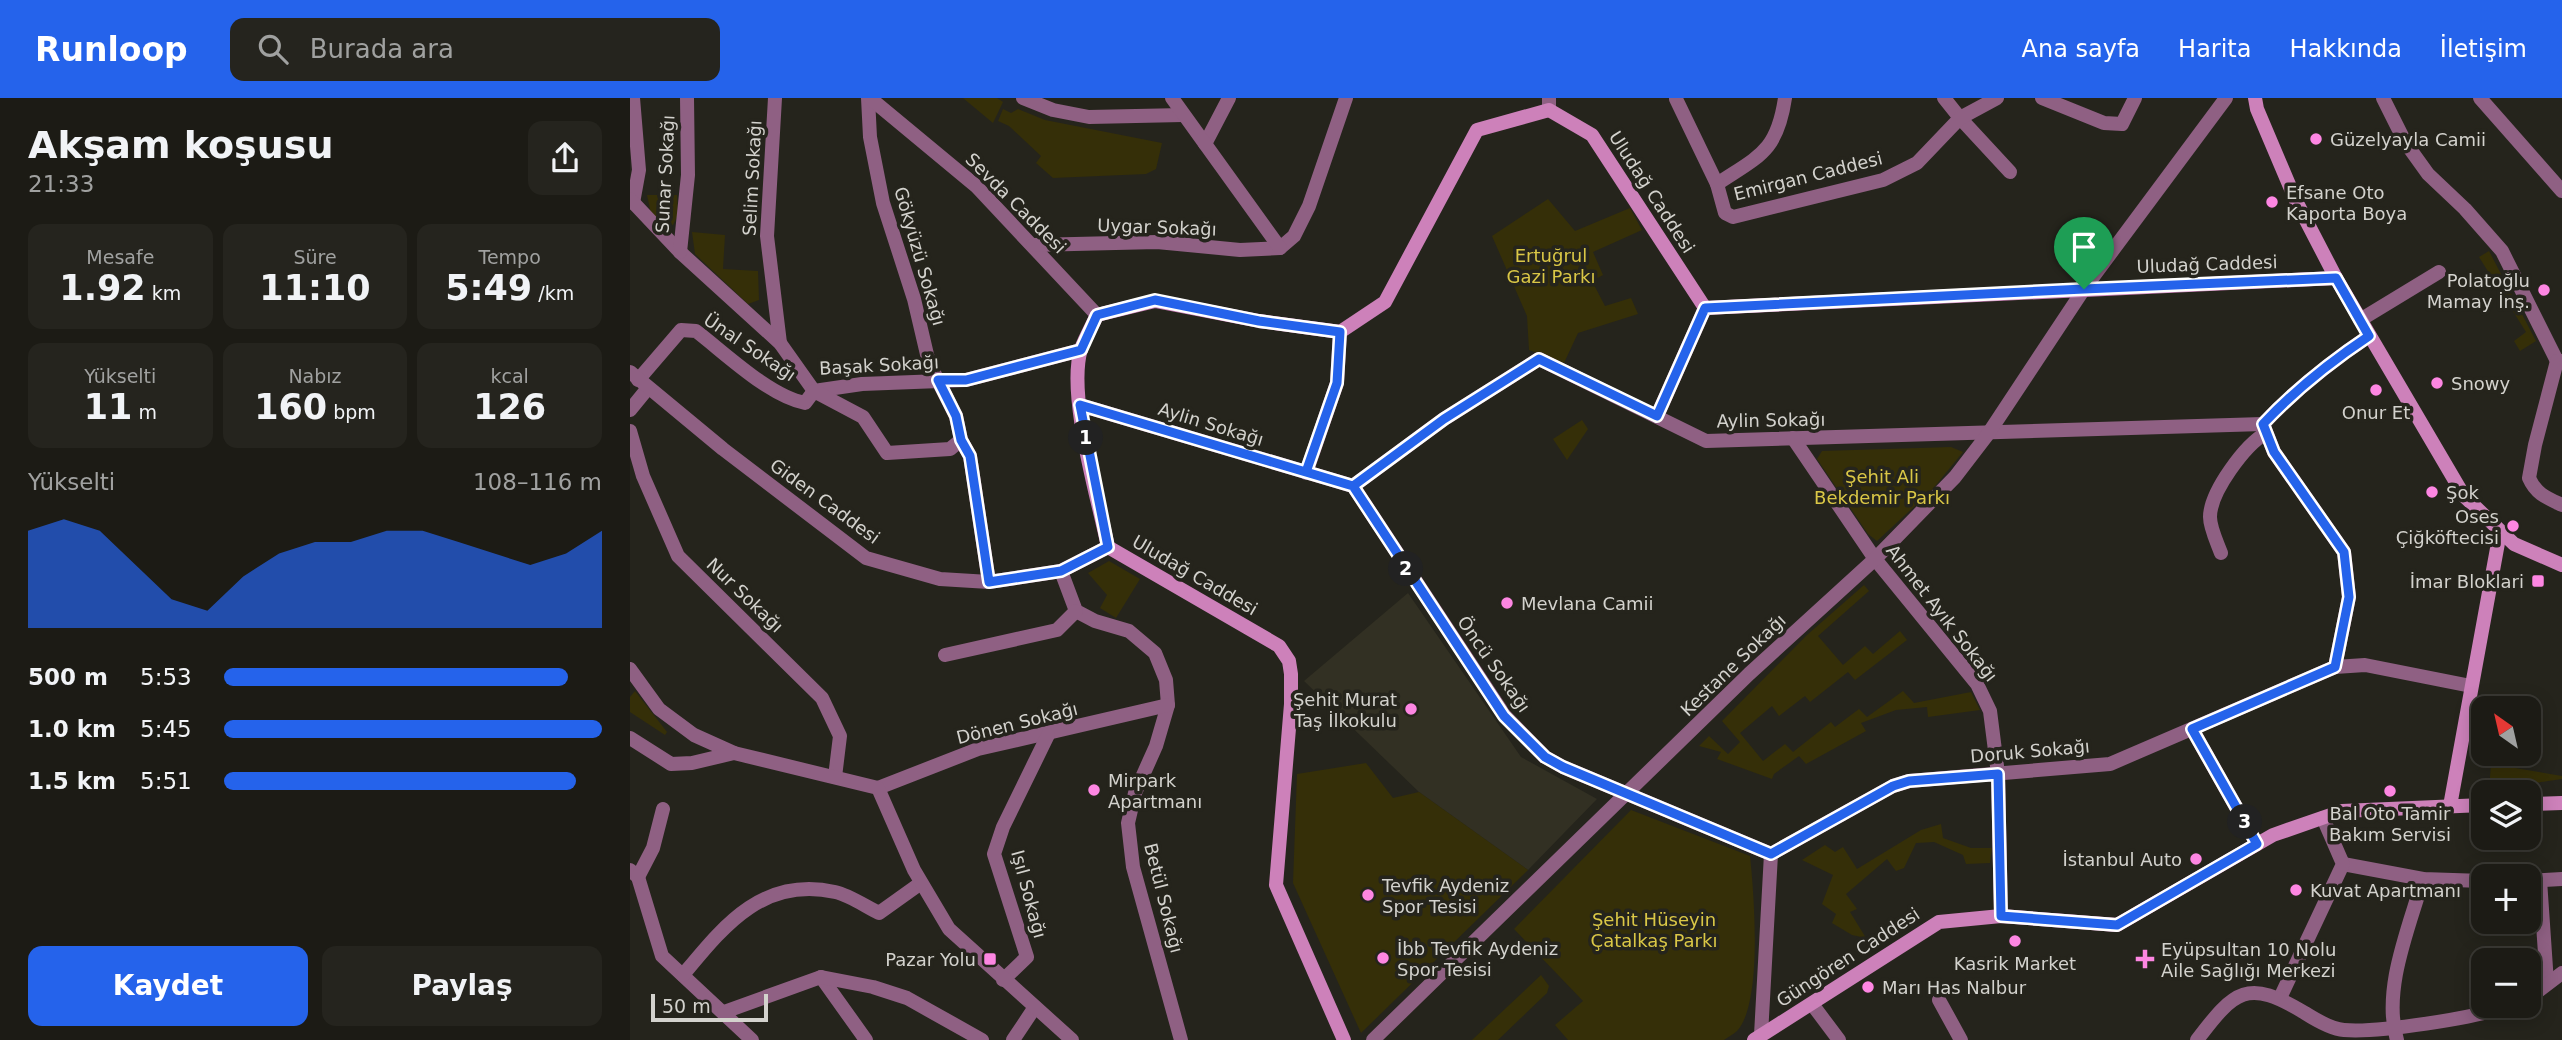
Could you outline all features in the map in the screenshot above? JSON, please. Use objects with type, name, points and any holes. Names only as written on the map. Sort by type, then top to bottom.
[{"type":"main road","points":[[2255,98],[2257,109],[2296,201],[2336,278],[2464,496],[2514,544],[2562,565]]},
{"type":"main road","name":"Uludağ Caddesi","points":[[1340,332],[1385,302],[1477,130],[1549,104],[1592,135],[1705,308],[2336,278]]},
{"type":"main road","points":[[1097,315],[1155,300],[1259,321],[1340,332]]},
{"type":"main road","name":"Uludağ Caddesi","points":[[1097,315],[1081,350],[1077,375],[1080,405],[1108,547],[1262,635],[1285,653],[1291,674],[1292,704],[1276,886],[1345,1040]]},
{"type":"main road","points":[[2450,806],[2500,532]]},
{"type":"main road","points":[[2541,804],[2562,803]]},
{"type":"main road","name":"Güngören Caddesi","points":[[1758,1038],[1939,922],[2001,916],[2117,925],[2273,835],[2342,811],[2471,805]]},
{"type":"street","points":[[632,201],[639,170],[633,98]]},
{"type":"street","name":"Sunar Sokağı","points":[[680,252],[687,186],[687,98]]},
{"type":"street","name":"Selim Sokağı","points":[[775,98],[767,236],[780,343]]},
{"type":"street","name":"Sevda Caddesi","points":[[869,98],[976,186],[1097,315]]},
{"type":"street","name":"Gökyüzü Sokağı","points":[[869,98],[870,137],[883,203],[914,299],[929,363],[956,416],[961,440],[970,456],[989,582]]},
{"type":"street","points":[[1023,98],[1053,110],[1088,117],[1184,115]]},
{"type":"street","points":[[1173,98],[1280,248],[1294,236],[1309,206],[1346,98]]},
{"type":"street","points":[[1205,144],[1230,98]]},
{"type":"street","name":"Emirgan Caddesi","points":[[1675,98],[1717,184],[1725,213],[1733,217],[1883,180],[1917,163],[1959,118],[1997,98]]},
{"type":"street","points":[[1717,184],[1764,153],[1779,129],[1785,98]]},
{"type":"street","points":[[1944,98],[1959,118],[2010,172]]},
{"type":"street","points":[[2042,98],[2104,123],[2122,124],[2135,98]]},
{"type":"street","name":"Kestane Sokağı","points":[[1373,1040],[1628,792],[1875,559],[1955,477],[1988,434],[2084,289],[2226,98]]},
{"type":"street","points":[[2383,98],[2405,142],[2428,174],[2466,209],[2502,251],[2560,361],[2529,478],[2534,488],[2562,505]]},
{"type":"street","points":[[2480,98],[2562,191]]},
{"type":"street","name":"Başak Sokağı","points":[[632,201],[680,252],[780,343],[814,391],[966,380],[1081,350]]},
{"type":"street","name":"Uygar Sokağı","points":[[1033,246],[1157,243],[1240,250],[1280,248]]},
{"type":"street","points":[[2360,320],[2439,272]]},
{"type":"street","points":[[1657,416],[1705,308]]},
{"type":"street","name":"Ünal Sokağı","points":[[639,380],[681,330],[688,329],[696,331],[750,373],[795,401],[805,402],[814,391]]},
{"type":"street","points":[[1306,472],[1337,383],[1340,332]]},
{"type":"street","points":[[2221,553],[2210,512],[2237,459],[2291,395],[2329,362],[2369,336]]},
{"type":"street","name":"Aylin Sokağı","points":[[1080,405],[1353,486],[1444,419],[1539,359],[1706,441],[2265,429]]},
{"type":"street","points":[[630,410],[639,380]]},
{"type":"street","name":"Giden Caddesi","points":[[639,380],[866,558],[940,579],[989,582],[1061,571],[1108,547]]},
{"type":"street","points":[[814,391],[863,417],[887,453],[950,449],[961,440]]},
{"type":"street","points":[[2547,404],[2562,410]]},
{"type":"street","points":[[2265,429],[2274,452],[2344,552],[2349,597],[2335,667]]},
{"type":"street","name":"Nur Sokağı","points":[[630,431],[643,476],[678,556],[822,698],[840,736],[835,777]]},
{"type":"street","name":"Ahmet Ayık Sokağı","points":[[1793,438],[1875,559],[1977,684],[1990,711],[1998,774],[2001,916]]},
{"type":"street","name":"Öncü Sokağı","points":[[1353,486],[1504,716],[1545,757],[1771,854]]},
{"type":"street","points":[[945,655],[1057,630],[1076,611],[1061,571]]},
{"type":"street","name":"Betül Sokağı","points":[[1076,611],[1095,621],[1129,631],[1155,653],[1167,680],[1168,705],[1156,746],[1135,793],[1128,823],[1133,867],[1181,1040]]},
{"type":"street","name":"Doruk Sokağı","points":[[1771,854],[1893,786],[1909,781],[2110,764],[2335,667],[2365,665],[2471,686]]},
{"type":"street","points":[[630,669],[659,709],[694,735],[734,753],[878,788],[921,883],[949,929],[1072,1040]]},
{"type":"street","name":"Dönen Sokağı","points":[[878,788],[978,749],[1048,735],[1168,705]]},
{"type":"street","points":[[2192,729],[2257,844]]},
{"type":"street","name":"Işıl Sokağı","points":[[1003,980],[1027,957],[995,854],[1003,827],[1048,735]]},
{"type":"street","points":[[630,738],[671,764],[692,763],[734,753]]},
{"type":"street","points":[[663,809],[653,848],[634,873],[662,956],[752,1040]]},
{"type":"street","points":[[2280,998],[2343,864],[2323,818]]},
{"type":"street","points":[[1758,1038],[1771,854]]},
{"type":"street","points":[[2343,864],[2423,880],[2471,881]]},
{"type":"street","points":[[2541,880],[2562,879]]},
{"type":"street","points":[[2395,1033],[2395,986],[2423,880]]},
{"type":"street","points":[[683,975],[720,931],[745,909],[768,895],[801,891],[835,892],[879,913],[921,883]]},
{"type":"street","points":[[2541,934],[2547,983]]},
{"type":"street","points":[[2541,988],[2562,973]]},
{"type":"street","points":[[724,1012],[821,977],[873,987],[907,998],[982,1040]]},
{"type":"street","points":[[821,977],[866,1040]]},
{"type":"street","points":[[2197,1040],[2217,1014],[2239,994],[2264,992],[2342,1031],[2395,1033],[2471,1015]]},
{"type":"street","points":[[1939,1000],[1961,1040]]},
{"type":"street","points":[[1812,1004],[1839,1040]]},
{"type":"street","points":[[1013,1040],[1035,1007]]},
{"type":"shaded area","name":"Şehit Murat Taş İlkokulu","points":[[1408,593],[1521,757],[1597,799],[1528,870],[1419,792],[1304,681]]},
{"type":"green space","points":[[963,98],[997,98],[1003,102],[993,123]]},
{"type":"green space","points":[[1003,109],[1011,113],[1018,109],[1045,120],[1162,143],[1156,169],[1146,174],[1053,178],[1036,163],[1041,156],[1009,126],[998,121]]},
{"type":"green space","points":[[647,195],[677,195],[678,215],[673,225],[667,227],[651,214]]},
{"type":"green space","name":"Ertuğrul Gazi Parkı","points":[[1548,199],[1575,231],[1630,208],[1642,230],[1593,252],[1603,275],[1592,281],[1605,306],[1631,298],[1638,314],[1578,333],[1564,363],[1529,350],[1527,316],[1492,236]]},
{"type":"green space","points":[[692,232],[725,235],[723,269],[758,271],[759,300],[748,304],[695,254]]},
{"type":"green space","points":[[2489,251],[2536,341],[2520,351],[2514,341],[2526,332],[2479,257]]},
{"type":"green space","points":[[1582,420],[1588,429],[1567,460],[1553,439]]},
{"type":"green space","name":"Şehit Ali Bekdemir Parkı","points":[[1951,447],[1963,452],[1931,491],[1877,541],[1868,534],[1817,459],[1822,451]]},
{"type":"green space","points":[[1109,561],[1140,579],[1116,618],[1100,608],[1107,595],[1088,573]]},
{"type":"green space","points":[[1864,585],[1869,591],[1818,636],[1843,665],[1865,646],[1873,654],[1900,631],[1907,640],[1855,680],[1848,672],[1810,702],[1805,696],[1779,716],[1772,706],[1740,733],[1763,761],[1785,744],[1793,752],[1831,722],[1835,727],[1859,709],[1867,717],[1903,691],[1914,703],[1971,692],[1980,710],[1928,717],[1927,707],[1896,710],[1861,723],[1866,731],[1806,764],[1799,756],[1774,774],[1772,779],[1717,759],[1721,752],[1699,746],[1709,736],[1728,754],[1740,742],[1722,721],[1807,635]]},
{"type":"green space","points":[[635,691],[667,732],[665,735],[630,712],[630,697]]},
{"type":"green space","name":"İbb Tevfik Aydeniz Spor Tesisi","points":[[1366,763],[1393,798],[1419,792],[1528,870],[1361,1033],[1293,883],[1297,774]]},
{"type":"green space","points":[[2491,766],[2562,776],[2562,779],[2541,782],[2541,780],[2490,780]]},
{"type":"green space","name":"Şehit Hüseyin Çatalkaş Parkı","points":[[1631,810],[1750,856],[1755,947],[1751,997],[1737,1031],[1724,1040],[1568,1040],[1555,1025],[1583,1001],[1514,929]]},
{"type":"green space","points":[[1941,824],[1943,838],[1971,848],[1992,848],[1990,863],[1966,864],[1963,855],[1934,842],[1916,843],[1904,868],[1896,871],[1887,859],[1846,894],[1857,909],[1850,912],[1866,938],[1852,935],[1832,923],[1836,914],[1822,904],[1833,875],[1802,860],[1825,845],[1835,852],[1843,847],[1857,869],[1921,830]]},
{"type":"green space","points":[[1541,975],[1549,986],[1547,993],[1498,1040],[1472,1040]]},
{"type":"place","name":"Güzelyayla Camii","points":[[2316,139]]},
{"type":"place","name":"Efsane Oto Kaporta Boya","points":[[2272,202]]},
{"type":"place","name":"Polatoğlu Mamay İnş.","points":[[2544,290]]},
{"type":"place","name":"Snowy","points":[[2437,383]]},
{"type":"place","name":"Onur Et","points":[[2376,390]]},
{"type":"place","name":"Şok","points":[[2432,492]]},
{"type":"place","name":"Oses Çiğköftecisi","points":[[2513,526]]},
{"type":"place","name":"İmar Bloklari","points":[[2538,581]]},
{"type":"place","name":"Mevlana Camii","points":[[1507,603]]},
{"type":"place","name":"Şehit Murat Taş İlkokulu","points":[[1411,709]]},
{"type":"place","name":"Mirpark Apartmanı","points":[[1094,790]]},
{"type":"place","name":"Bal Oto Tamir Bakım Servisi","points":[[2390,791]]},
{"type":"place","name":"İstanbul Auto","points":[[2196,859]]},
{"type":"place","name":"Kuvat Apartmanı","points":[[2296,890]]},
{"type":"place","name":"Tevfik Aydeniz Spor Tesisi","points":[[1368,895]]},
{"type":"place","name":"Kasrik Market","points":[[2015,941]]},
{"type":"place","name":"İbb Tevfik Aydeniz Spor Tesisi","points":[[1383,958]]},
{"type":"place","name":"Pazar Yolu","points":[[990,959]]},
{"type":"place","name":"Eyüpsultan 10 Nolu Aile Sağlığı Merkezi","points":[[2145,959]]},
{"type":"place","name":"Marı Has Nalbur","points":[[1868,987]]},
{"type":"route","points":[[2084,289],[1705,308],[1657,416],[1539,359],[1444,419],[1353,486],[1080,405],[1108,547],[1061,571],[989,582],[970,456],[961,440],[956,416],[938,380],[966,380],[1081,350],[1097,315],[1155,300],[1259,321],[1340,332],[1337,383],[1306,472],[1353,486],[1504,716],[1545,757],[1771,854],[1893,786],[1909,781],[1998,774],[2001,916],[2117,925],[2257,844],[2192,729],[2335,667],[2349,597],[2344,552],[2274,452],[2263,424],[2329,362],[2369,336],[2336,278],[2084,289]]}]
